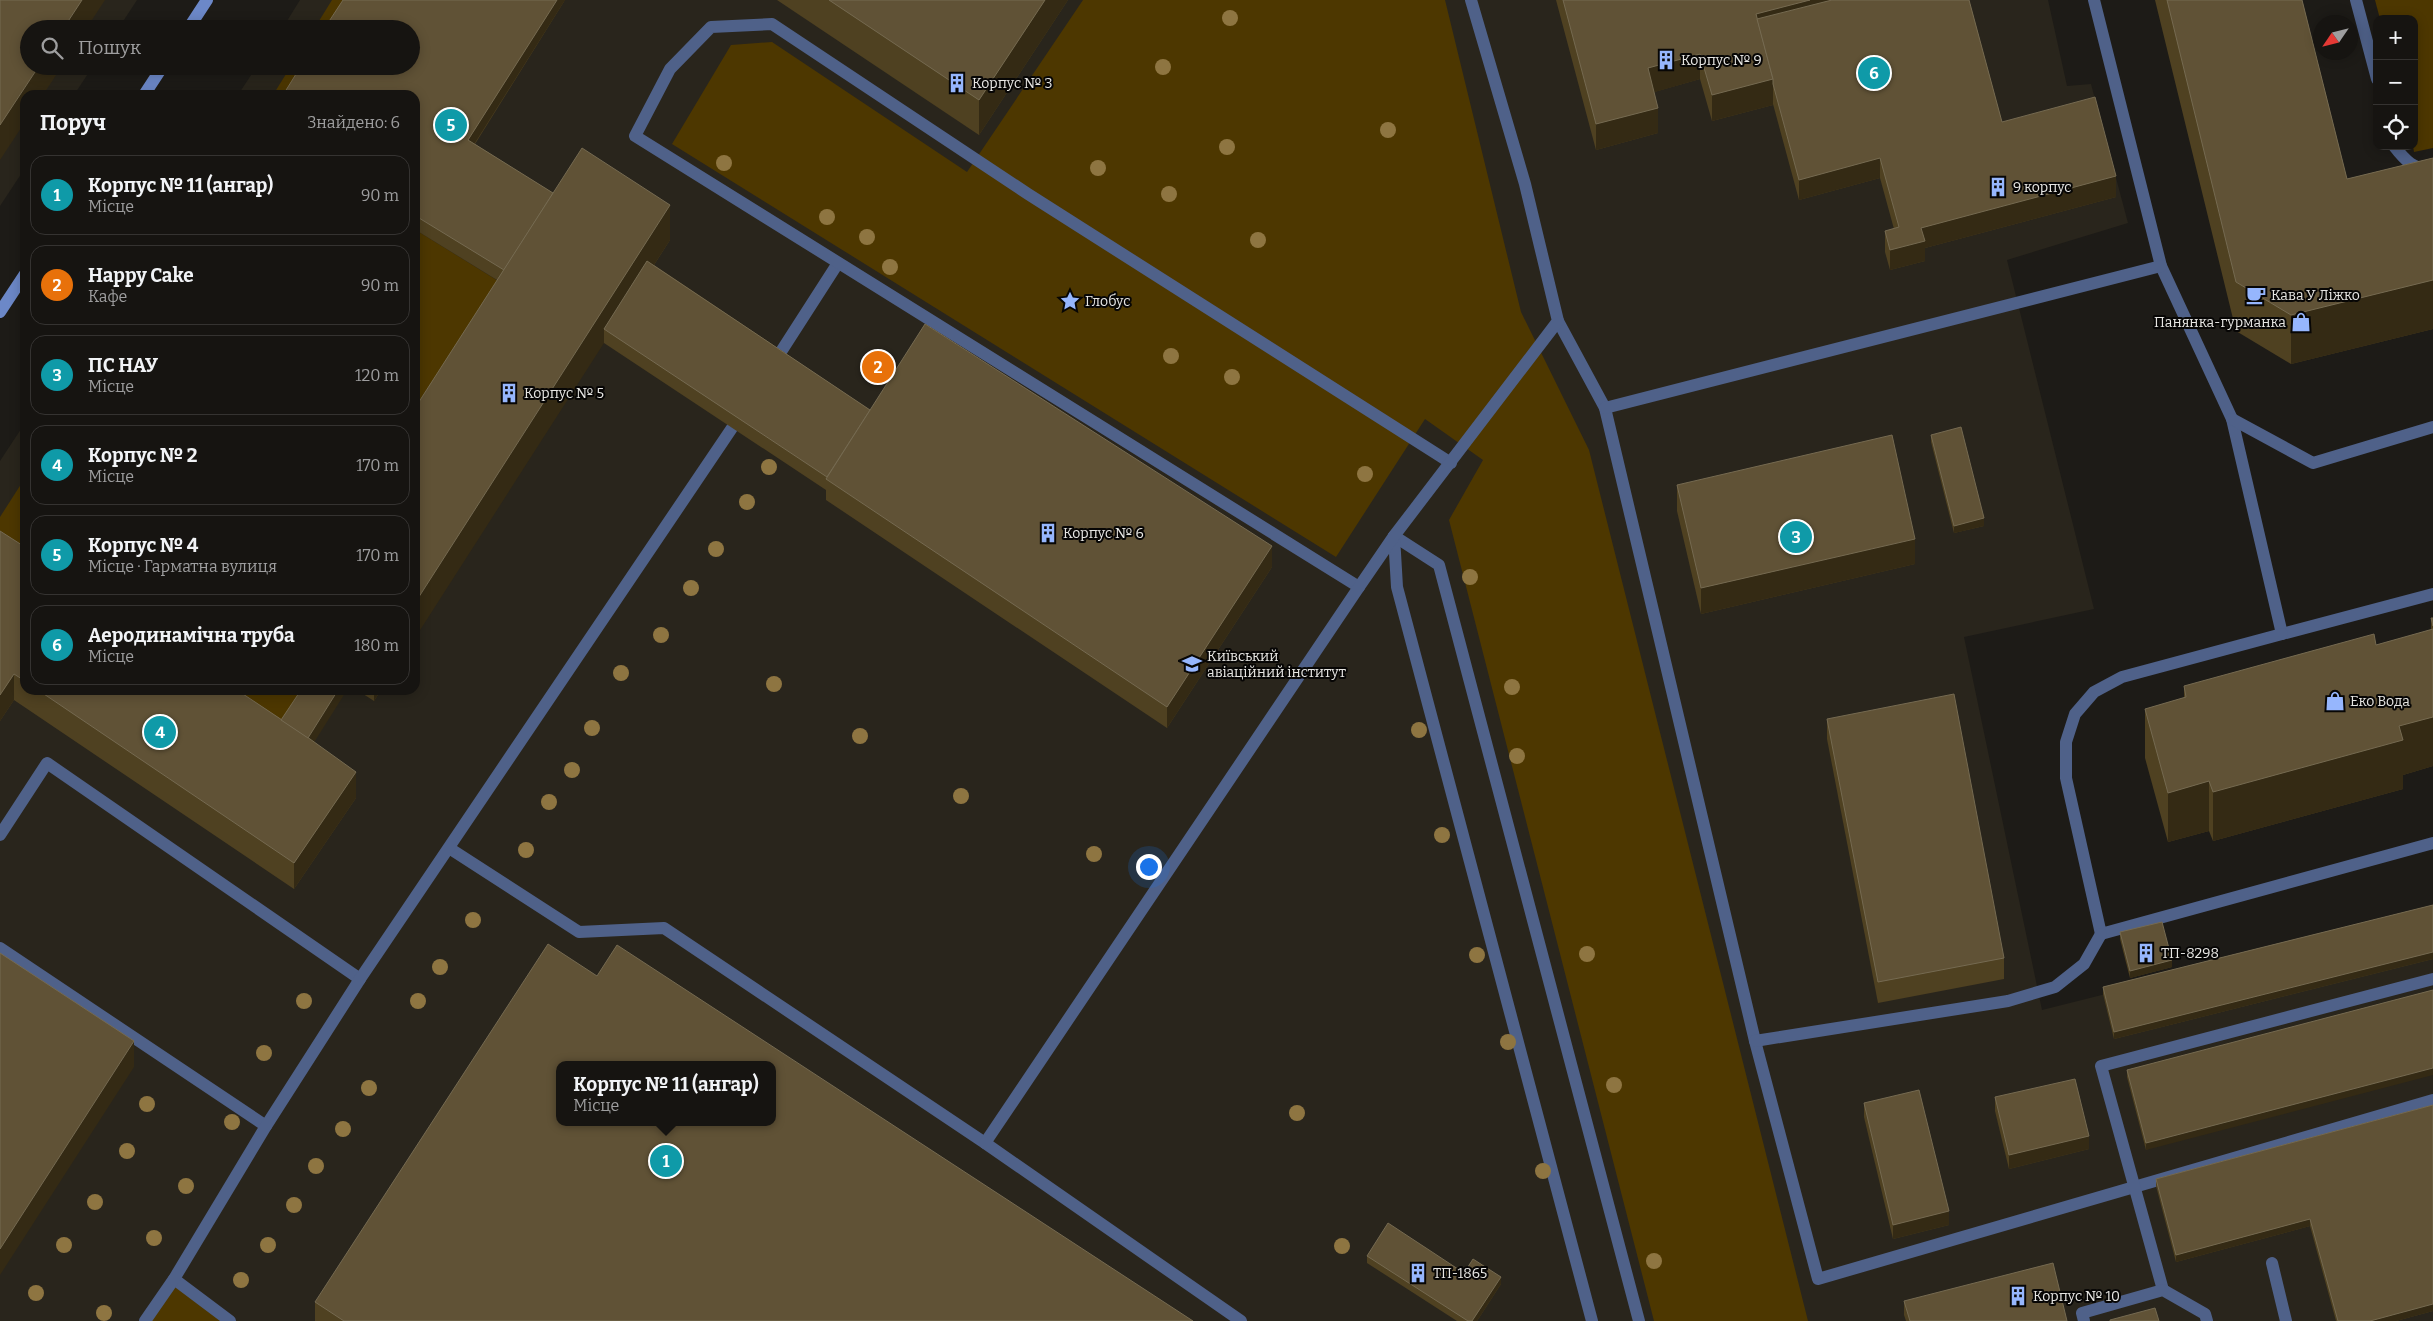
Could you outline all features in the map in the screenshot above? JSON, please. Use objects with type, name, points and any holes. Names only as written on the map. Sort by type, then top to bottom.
[{"type":"main road","points":[[194,20],[207,0]]},
{"type":"main road","points":[[147,90],[157,75]]},
{"type":"main road","points":[[0,312],[20,282]]},
{"type":"lane","points":[[1471,0],[1525,184],[1558,321],[1605,408],[1755,1041],[1818,1279],[2135,1185],[2433,1100]]},
{"type":"lane","points":[[2094,0],[2161,266],[2232,418],[2282,634]]},
{"type":"lane","points":[[2356,0],[2373,64]]},
{"type":"lane","points":[[1359,587],[635,136],[670,69],[711,27],[772,24],[1028,194],[1451,463]]},
{"type":"lane","points":[[2397,150],[2407,162],[2425,170],[2433,168]]},
{"type":"lane","points":[[775,361],[838,263]]},
{"type":"lane","points":[[1605,408],[2161,266]]},
{"type":"lane","points":[[985,1143],[1394,536],[1558,321]]},
{"type":"lane","points":[[2232,418],[2313,463],[2433,428]]},
{"type":"lane","points":[[146,1321],[174,1279],[266,1126],[360,979],[732,428]]},
{"type":"lane","points":[[1394,536],[1396,586],[1592,1321]]},
{"type":"lane","points":[[1394,536],[1439,565],[1638,1321]]},
{"type":"lane","points":[[1755,1041],[2008,1001],[2055,987],[2084,964],[2101,934],[2066,778],[2066,742],[2074,714],[2094,692],[2122,677],[2433,594]]},
{"type":"lane","points":[[0,835],[47,763],[360,979]]},
{"type":"lane","points":[[2101,934],[2433,842]]},
{"type":"lane","points":[[448,848],[579,932],[664,928],[985,1143],[1241,1321]]},
{"type":"lane","points":[[0,948],[266,1126]]},
{"type":"lane","points":[[2207,1321],[2205,1314],[2163,1290],[2101,1066],[2433,979]]},
{"type":"lane","points":[[2272,1263],[2286,1321]]},
{"type":"lane","points":[[174,1279],[230,1321]]},
{"type":"lane","points":[[2084,1321],[2082,1313],[2163,1290]]},
{"type":"shaded area","points":[[0,0],[137,0],[124,20],[20,20],[20,75],[87,75],[77,90],[20,90],[20,176],[0,206]]},
{"type":"shaded area","name":"Київський авіаційний інститут","points":[[300,0],[2048,0],[2067,86],[2091,84],[2128,223],[2007,260],[2094,609],[1964,637],[2042,1010],[2433,912],[2433,1321],[0,1321],[0,461],[20,431],[20,695],[420,695],[420,90],[241,90],[251,75],[420,75],[420,20],[288,20]]},
{"type":"shaded area","points":[[332,0],[351,0],[339,20],[320,20]]},
{"type":"shaded area","points":[[1083,0],[1445,0],[1521,312],[1589,450],[1808,1321],[1654,1321],[1449,520],[1483,460],[1425,419],[1336,557],[672,144],[731,45],[772,42],[967,172]]},
{"type":"shaded area","points":[[2375,0],[2433,0],[2433,148],[2414,152],[2414,150],[2418,150],[2418,15],[2379,15]]},
{"type":"shaded area","points":[[285,75],[304,75],[294,90],[276,90]]},
{"type":"shaded area","points":[[420,233],[513,290],[420,435]]},
{"type":"shaded area","points":[[20,486],[20,570],[0,556],[0,517]]},
{"type":"shaded area","points":[[204,695],[307,695],[275,743]]},
{"type":"shaded area","points":[[174,1280],[234,1321],[143,1321]]},
{"type":"building","points":[[0,0],[82,0],[69,20],[20,20],[20,75],[33,75],[23,90],[20,90],[20,95],[0,125]]},
{"type":"building","points":[[343,0],[557,0],[468,140],[553,193],[504,270],[420,219],[420,90],[286,90],[295,75],[420,75],[420,20],[330,20]]},
{"type":"building","points":[[829,0],[1045,0],[979,100]]},
{"type":"building","name":"Корпус № 9","points":[[1563,0],[1810,0],[1756,14],[1773,79],[1712,95],[1700,54],[1648,68],[1658,108],[1596,124]]},
{"type":"building","points":[[1832,0],[1969,0],[2002,122],[2095,97],[2116,176],[1921,228],[1925,241],[1890,250],[1885,231],[1899,227],[1880,158],[1799,180],[1757,19]]},
{"type":"building","points":[[2167,0],[2302,0],[2313,44],[2313,60],[2317,60],[2347,179],[2433,158],[2433,280],[2291,315],[2236,282]]},
{"type":"building","name":"Корпус № 5","points":[[582,148],[670,205],[420,595],[420,400]]},
{"type":"building","points":[[647,261],[870,410],[827,477],[604,329]]},
{"type":"building","name":"Корпус № 6","points":[[925,324],[1272,546],[1167,707],[826,479]]},
{"type":"building","points":[[1961,427],[1984,518],[1954,526],[1931,435]]},
{"type":"building","points":[[1892,435],[1915,539],[1701,588],[1677,485]]},
{"type":"building","points":[[0,531],[20,544],[20,678],[14,674],[0,695]]},
{"type":"building","points":[[2433,629],[2433,717],[2399,726],[2403,740],[2213,792],[2209,781],[2168,793],[2145,709],[2186,697],[2184,686],[2374,634],[2376,645]]},
{"type":"building","points":[[1954,694],[2004,958],[1878,982],[1827,719]]},
{"type":"building","points":[[45,695],[244,695],[303,734],[356,772],[294,863]]},
{"type":"building","points":[[298,695],[335,695],[308,738],[281,720]]},
{"type":"building","points":[[2433,905],[2433,952],[2114,1032],[2103,987]]},
{"type":"building","name":"ТП-8298","points":[[2162,922],[2172,960],[2130,971],[2120,932]]},
{"type":"building","points":[[548,944],[597,976],[617,945],[1193,1321],[344,1321],[315,1302]]},
{"type":"building","points":[[0,953],[134,1041],[0,1249]]},
{"type":"building","points":[[2433,990],[2433,1068],[2146,1143],[2127,1070]]},
{"type":"building","points":[[2075,1079],[2089,1136],[2009,1155],[1995,1097]]},
{"type":"building","points":[[1919,1090],[1949,1211],[1893,1225],[1864,1103]]},
{"type":"building","points":[[2433,1105],[2433,1304],[2370,1321],[2338,1321],[2310,1219],[2176,1255],[2156,1179]]},
{"type":"building","name":"ТП-1865","points":[[1388,1223],[1464,1273],[1473,1259],[1501,1277],[1472,1321],[1468,1321],[1367,1256]]},
{"type":"building","name":"Корпус № 10","points":[[2053,1263],[2067,1321],[1910,1321],[1904,1301]]},
{"type":"building","points":[[2155,1308],[2159,1321],[2110,1321],[2110,1320]]},
{"type":"place","name":"Корпус № 9","points":[[1666,60]]},
{"type":"place","name":"Аеродинамічна труба","points":[[1874,73]]},
{"type":"place","name":"Корпус № 3","points":[[957,83]]},
{"type":"place","name":"Корпус № 4","points":[[451,125]]},
{"type":"place","name":"9 корпус","points":[[1998,187]]},
{"type":"place","name":"Кава У Ліжко","points":[[2256,295]]},
{"type":"place","name":"Глобус","points":[[1070,301]]},
{"type":"place","name":"Панянка-гурманка","points":[[2301,322]]},
{"type":"place","name":"Happy Cake","points":[[878,367]]},
{"type":"place","name":"Корпус № 5","points":[[509,393]]},
{"type":"place","name":"Корпус № 6","points":[[1048,533]]},
{"type":"place","name":"ПС НАУ","points":[[1796,537]]},
{"type":"place","name":"Київський авіаційний інститут","points":[[1192,664]]},
{"type":"place","name":"Еко Вода","points":[[2335,701]]},
{"type":"place","name":"Корпус № 2","points":[[160,732]]},
{"type":"place","name":"ТП-8298","points":[[2146,953]]},
{"type":"place","name":"Корпус № 11 (ангар)","points":[[666,1161]]},
{"type":"place","name":"ТП-1865","points":[[1418,1273]]},
{"type":"place","name":"Корпус № 10","points":[[2018,1296]]}]
